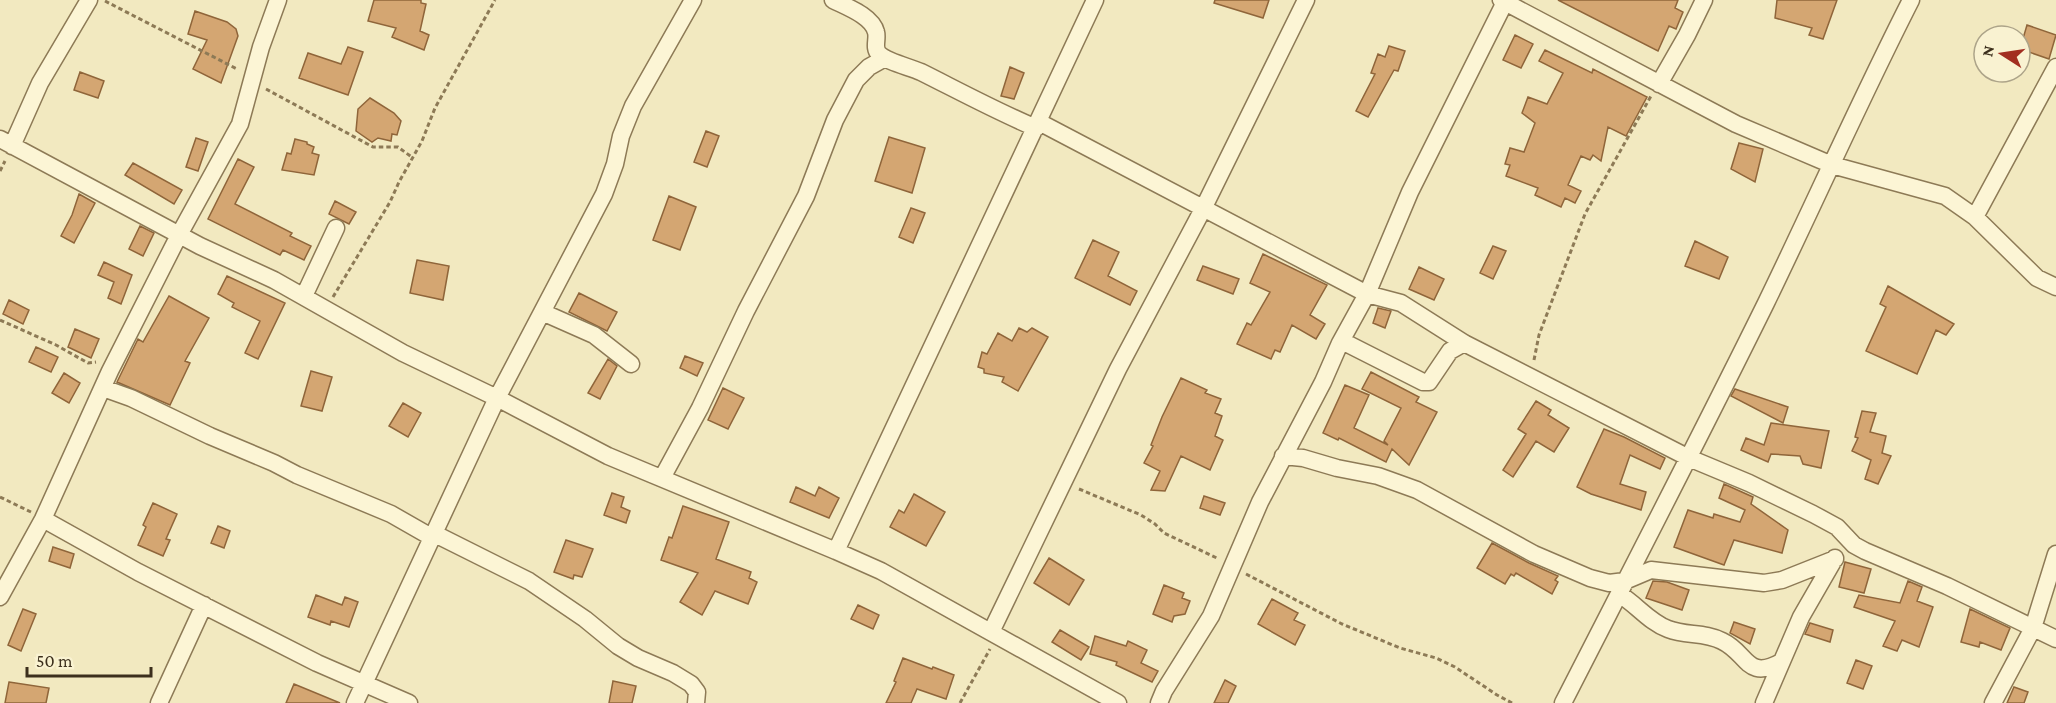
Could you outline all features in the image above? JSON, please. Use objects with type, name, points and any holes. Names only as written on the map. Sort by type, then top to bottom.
[{"type":"street","points":[[88,0],[6,142],[179,235],[274,280],[403,353],[497,398],[608,456],[836,550],[918,590],[1118,703]]},
{"type":"street","points":[[0,597],[44,519],[116,360],[179,235],[240,124],[261,47],[278,0]]},
{"type":"street","points":[[355,703],[497,398],[604,194],[615,164],[621,136],[633,105],[693,0]]},
{"type":"street","points":[[833,0],[871,23],[877,35],[875,48],[878,54],[885,58],[920,72],[976,102],[1038,125],[1367,294],[1401,303],[1464,343],[1689,458],[1749,483],[1813,514],[1837,527],[1854,545],[1865,551],[1947,586],[2056,639]]},
{"type":"street","points":[[836,550],[1095,0]]},
{"type":"street","points":[[994,634],[1118,369],[1203,209],[1306,0]]},
{"type":"street","points":[[1659,84],[1704,0]]},
{"type":"street","points":[[1563,703],[1689,458],[1911,0]]},
{"type":"street","points":[[1159,703],[1164,691],[1211,616],[1260,502],[1367,294],[1410,192],[1504,1],[1736,124],[1832,165],[1945,196],[1974,217],[2037,278],[2056,288]]},
{"type":"street","points":[[662,478],[700,408],[746,311],[806,196],[835,120],[856,80],[869,67],[885,58]]},
{"type":"street","points":[[1974,217],[2056,67]]},
{"type":"street","points":[[304,296],[336,228]]},
{"type":"street","points":[[542,312],[594,335],[631,364]]},
{"type":"street","points":[[1342,341],[1423,382],[1429,382],[1450,351],[1464,343]]},
{"type":"street","points":[[103,388],[297,475],[391,514],[530,581],[618,646],[691,684],[697,692],[696,703]]},
{"type":"street","points":[[1283,456],[1303,458],[1378,476],[1417,490],[1534,554],[1590,578],[1622,587],[1664,628],[1678,633],[1710,636],[1725,642],[1752,667],[1766,669],[1781,662]]},
{"type":"street","points":[[44,519],[138,572],[317,663],[409,703]]},
{"type":"street","points":[[1764,703],[1801,617],[1835,559],[1846,535]]},
{"type":"street","points":[[1994,703],[2033,628],[2056,554]]},
{"type":"street","points":[[1622,587],[1651,570],[1764,583],[1782,580],[1835,559]]},
{"type":"street","points":[[159,703],[204,605]]},
{"type":"path","points":[[103,0],[214,58],[373,147],[398,147],[413,158]]},
{"type":"path","points":[[326,309],[362,247],[376,228],[422,141],[435,108],[495,0]]},
{"type":"path","points":[[1530,376],[1539,335],[1585,214],[1659,84]]},
{"type":"path","points":[[0,320],[56,345],[88,363],[116,360]]},
{"type":"path","points":[[1064,481],[1141,515],[1164,533],[1342,624],[1400,648],[1436,658],[1455,667],[1512,703]]},
{"type":"path","points":[[0,497],[44,519]]},
{"type":"path","points":[[960,703],[994,634]]},
{"type":"building","points":[[374,0],[421,0],[421,3],[426,4],[420,31],[429,35],[424,50],[392,37],[396,28],[368,21]]},
{"type":"building","points":[[1215,0],[1269,0],[1263,18],[1214,3]]},
{"type":"building","points":[[1558,0],[1678,0],[1675,8],[1683,12],[1676,29],[1669,26],[1658,51]]},
{"type":"building","points":[[1777,0],[1837,0],[1823,39],[1809,35],[1812,28],[1775,18]]},
{"type":"building","points":[[195,11],[227,22],[236,29],[238,36],[221,83],[193,69],[207,40],[188,34]]},
{"type":"building","points":[[2032,27],[2056,35],[2049,59],[2032,53]]},
{"type":"building","points":[[1515,35],[1533,44],[1521,68],[1503,60]]},
{"type":"building","points":[[1389,46],[1405,51],[1398,71],[1394,70],[1368,117],[1356,111],[1375,74],[1371,73],[1378,54],[1385,57]]},
{"type":"building","points":[[348,47],[363,52],[348,95],[299,78],[308,53],[341,64]]},
{"type":"building","points":[[1545,50],[1592,73],[1593,69],[1647,97],[1626,136],[1608,127],[1601,161],[1593,155],[1590,160],[1581,156],[1568,185],[1581,191],[1575,203],[1565,198],[1561,207],[1535,195],[1538,188],[1506,176],[1510,165],[1505,164],[1510,148],[1524,152],[1535,123],[1522,113],[1528,97],[1547,104],[1563,73],[1539,61]]},
{"type":"building","points":[[1010,67],[1024,73],[1014,99],[1001,96]]},
{"type":"building","points":[[80,72],[104,81],[98,98],[74,90]]},
{"type":"building","points":[[370,98],[394,113],[401,121],[397,135],[392,134],[391,141],[378,138],[372,142],[356,131],[358,109]]},
{"type":"building","points":[[706,131],[719,136],[707,167],[694,162]]},
{"type":"building","points":[[889,137],[925,148],[912,193],[875,181]]},
{"type":"building","points":[[196,138],[208,142],[198,171],[186,167]]},
{"type":"building","points":[[295,139],[307,142],[314,147],[312,153],[319,155],[314,175],[282,170],[287,153],[291,154]]},
{"type":"building","points":[[1739,143],[1763,149],[1755,182],[1731,169]]},
{"type":"building","points":[[238,159],[254,167],[235,204],[292,233],[290,236],[311,246],[304,260],[283,250],[280,255],[208,219]]},
{"type":"building","points":[[133,163],[182,190],[174,204],[125,175]]},
{"type":"building","points":[[79,194],[95,203],[74,243],[61,236],[72,215]]},
{"type":"building","points":[[669,196],[696,207],[680,250],[653,240]]},
{"type":"building","points":[[335,201],[356,212],[349,224],[329,214]]},
{"type":"building","points":[[911,208],[925,213],[913,243],[899,237]]},
{"type":"building","points":[[140,226],[154,233],[143,256],[129,249]]},
{"type":"building","points":[[1093,240],[1119,252],[1108,276],[1137,291],[1130,305],[1075,278]]},
{"type":"building","points":[[1695,241],[1728,257],[1719,279],[1685,266]]},
{"type":"building","points":[[1493,246],[1506,251],[1493,279],[1480,273]]},
{"type":"building","points":[[1263,254],[1327,285],[1310,315],[1325,324],[1316,339],[1292,325],[1280,352],[1275,350],[1271,359],[1237,344],[1247,323],[1251,325],[1270,292],[1250,283]]},
{"type":"building","points":[[417,260],[449,266],[443,300],[410,293]]},
{"type":"building","points":[[104,262],[132,275],[121,304],[108,298],[114,282],[98,275]]},
{"type":"building","points":[[1203,266],[1239,279],[1233,294],[1197,280]]},
{"type":"building","points":[[1419,267],[1444,279],[1434,300],[1409,289]]},
{"type":"building","points":[[227,276],[285,303],[258,359],[245,353],[260,321],[232,307],[234,303],[218,294]]},
{"type":"building","points":[[1888,286],[1954,324],[1946,335],[1936,330],[1917,374],[1866,351],[1886,307],[1880,304]]},
{"type":"building","points":[[579,293],[617,312],[607,331],[569,312]]},
{"type":"building","points":[[169,296],[209,318],[185,361],[190,363],[170,405],[117,382],[138,339],[143,342]]},
{"type":"building","points":[[9,300],[29,310],[23,324],[3,314]]},
{"type":"building","points":[[1378,308],[1391,311],[1385,328],[1373,323]]},
{"type":"building","points":[[1019,328],[1027,332],[1032,328],[1048,337],[1018,391],[1002,382],[1004,377],[984,373],[984,369],[978,367],[982,352],[987,354],[998,333],[1012,341]]},
{"type":"building","points":[[75,329],[99,339],[91,358],[68,347]]},
{"type":"building","points":[[36,347],[58,357],[51,372],[29,362]]},
{"type":"building","points":[[685,356],[703,363],[697,376],[680,368]]},
{"type":"building","points":[[608,359],[617,366],[600,399],[588,393]]},
{"type":"building","points":[[311,371],[332,377],[322,411],[301,406]]},
{"type":"building","points":[[1371,372],[1419,397],[1416,402],[1437,412],[1409,465],[1392,449],[1386,462],[1339,438],[1338,440],[1323,433],[1345,385],[1369,395],[1354,428],[1388,445],[1384,441],[1401,408],[1362,389]]},
{"type":"building","points":[[64,373],[80,383],[69,403],[52,393]]},
{"type":"building","points":[[1181,378],[1207,390],[1205,393],[1221,399],[1215,413],[1222,416],[1215,436],[1223,440],[1210,470],[1181,456],[1165,491],[1151,490],[1160,471],[1144,463],[1153,446],[1151,445],[1162,417]]},
{"type":"building","points":[[723,388],[744,398],[728,429],[708,420]]},
{"type":"building","points":[[1735,389],[1788,407],[1783,423],[1731,396]]},
{"type":"building","points":[[1536,401],[1551,410],[1548,415],[1569,428],[1554,452],[1536,441],[1513,477],[1503,470],[1526,434],[1518,429]]},
{"type":"building","points":[[403,403],[421,413],[408,437],[389,426]]},
{"type":"building","points":[[1862,411],[1876,413],[1870,432],[1886,436],[1882,453],[1891,456],[1878,484],[1865,479],[1871,460],[1852,451],[1858,438],[1855,437]]},
{"type":"building","points":[[1771,423],[1829,431],[1821,468],[1803,464],[1800,456],[1771,454],[1768,462],[1741,450],[1746,438],[1764,445]]},
{"type":"building","points":[[1604,429],[1665,458],[1660,469],[1630,455],[1620,484],[1646,492],[1641,510],[1591,494],[1577,487]]},
{"type":"building","points":[[1724,484],[1753,497],[1751,504],[1788,530],[1782,553],[1734,540],[1724,565],[1674,547],[1688,510],[1713,518],[1714,514],[1740,522],[1745,510],[1719,498]]},
{"type":"building","points":[[796,487],[815,496],[819,487],[839,498],[829,518],[790,502]]},
{"type":"building","points":[[612,493],[624,497],[621,507],[630,511],[626,523],[604,515]]},
{"type":"building","points":[[914,494],[945,512],[926,546],[890,527],[899,510],[904,513]]},
{"type":"building","points":[[1204,496],[1225,503],[1220,515],[1200,508]]},
{"type":"building","points":[[153,503],[177,514],[166,539],[170,540],[163,556],[138,545],[146,527],[143,525]]},
{"type":"building","points":[[683,506],[729,522],[716,559],[751,572],[749,578],[757,582],[748,604],[715,591],[702,615],[680,602],[698,573],[661,560],[669,537],[672,538]]},
{"type":"building","points":[[218,526],[230,531],[224,548],[211,543]]},
{"type":"building","points":[[566,540],[593,549],[582,577],[574,575],[573,579],[554,572]]},
{"type":"building","points":[[1492,543],[1558,576],[1555,580],[1558,582],[1552,594],[1516,573],[1514,576],[1511,574],[1505,584],[1477,568]]},
{"type":"building","points":[[53,547],[74,554],[70,568],[49,561]]},
{"type":"building","points":[[1049,558],[1084,580],[1069,605],[1034,583]]},
{"type":"building","points":[[1845,562],[1871,569],[1864,593],[1839,587]]},
{"type":"building","points":[[1653,581],[1667,582],[1689,590],[1682,610],[1646,598]]},
{"type":"building","points":[[1908,581],[1922,587],[1917,601],[1933,607],[1919,647],[1902,640],[1897,651],[1883,646],[1895,621],[1854,607],[1859,595],[1900,603]]},
{"type":"building","points":[[1164,585],[1184,593],[1182,598],[1190,601],[1185,614],[1174,616],[1172,622],[1153,614]]},
{"type":"building","points":[[316,595],[342,605],[345,597],[358,602],[349,627],[331,621],[330,625],[308,617]]},
{"type":"building","points":[[1272,599],[1298,613],[1294,620],[1305,625],[1295,645],[1258,624]]},
{"type":"building","points":[[858,605],[879,615],[873,629],[851,619]]},
{"type":"building","points":[[23,609],[36,614],[21,651],[8,645]]},
{"type":"building","points":[[1970,609],[2010,628],[2001,650],[1980,642],[1979,647],[1961,642]]},
{"type":"building","points":[[1734,622],[1755,629],[1750,644],[1730,633]]},
{"type":"building","points":[[1810,623],[1833,630],[1830,642],[1805,634]]},
{"type":"building","points":[[1060,630],[1089,647],[1081,660],[1052,642]]},
{"type":"building","points":[[1095,636],[1126,646],[1128,641],[1147,650],[1141,663],[1158,671],[1152,682],[1116,665],[1117,662],[1090,654]]},
{"type":"building","points":[[903,658],[954,675],[946,699],[917,689],[911,703],[886,703],[896,682],[894,681]]},
{"type":"building","points":[[1856,660],[1872,666],[1863,689],[1847,683]]},
{"type":"building","points":[[1225,680],[1236,686],[1228,703],[1214,703]]},
{"type":"building","points":[[613,681],[636,686],[632,703],[609,703]]},
{"type":"building","points":[[9,682],[49,688],[46,703],[5,703]]},
{"type":"building","points":[[294,684],[340,703],[286,703]]},
{"type":"building","points":[[2014,687],[2028,692],[2024,703],[2007,703]]}]
